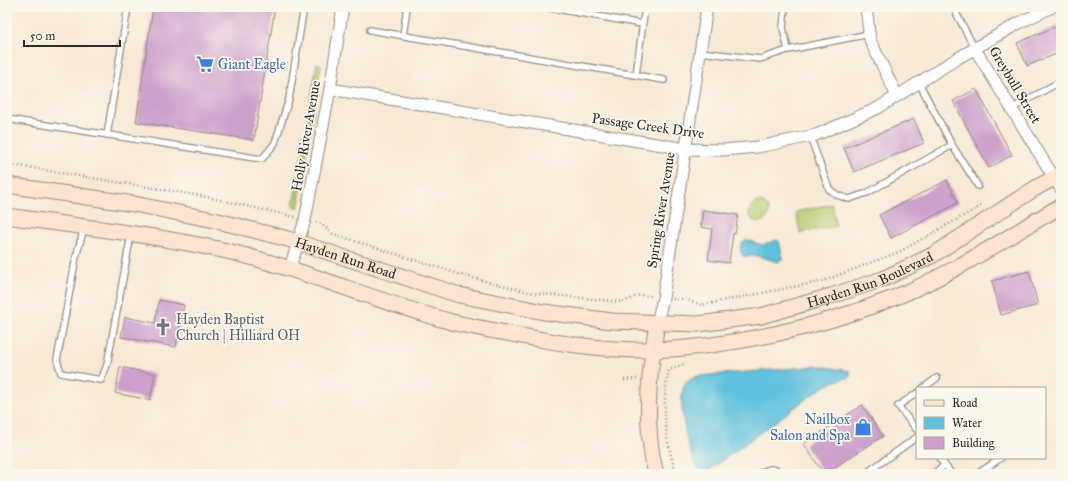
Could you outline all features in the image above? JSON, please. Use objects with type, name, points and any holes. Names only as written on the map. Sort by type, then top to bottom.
[{"type":"main road","name":"Hayden Run Boulevard","points":[[657,323],[698,324],[761,316],[831,296],[882,279],[933,255],[1059,180]]},
{"type":"main road","name":"Hayden Run Road","points":[[7,185],[134,204],[214,220],[298,242],[459,295],[544,312],[612,321],[657,323]]},
{"type":"main road","name":"Hayden Run Boulevard","points":[[653,350],[701,347],[767,335],[837,317],[892,298],[942,275],[1061,206]]},
{"type":"main road","name":"Hayden Run Road","points":[[7,216],[132,234],[231,252],[290,268],[452,322],[540,340],[610,349],[653,350]]},
{"type":"main road","points":[[656,474],[651,455],[648,414],[653,350],[657,323]]},
{"type":"street","name":"Holly River Avenue","points":[[290,268],[305,220],[330,89],[343,7]]},
{"type":"street","name":"Spring River Avenue","points":[[657,323],[663,298],[707,7]]},
{"type":"street","points":[[866,7],[869,34],[881,65],[897,96]]},
{"type":"street","name":"Passage Creek Drive","points":[[330,89],[686,149],[723,150],[758,147],[810,136],[878,108],[919,84],[958,58],[1047,8]]},
{"type":"street","name":"Greybull Street","points":[[975,49],[1011,109],[1059,180]]},
{"type":"lane","points":[[107,134],[128,7]]},
{"type":"lane","points":[[7,118],[262,159],[275,143],[289,99],[304,7]]},
{"type":"lane","points":[[403,36],[407,7]]},
{"type":"lane","points":[[546,7],[642,24]]},
{"type":"lane","points":[[636,75],[645,7]]},
{"type":"lane","points":[[785,7],[783,28],[788,50]]},
{"type":"lane","points":[[953,7],[975,49]]},
{"type":"lane","points":[[370,30],[664,80]]},
{"type":"lane","points":[[700,52],[760,59],[788,50],[869,34]]},
{"type":"lane","points":[[1011,109],[1061,81]]},
{"type":"lane","points":[[919,84],[952,145],[978,186]]},
{"type":"lane","points":[[810,136],[829,189],[837,196],[849,199],[867,193],[952,145]]},
{"type":"lane","points":[[84,227],[76,257],[57,360],[61,373],[101,380],[107,365],[132,234]]},
{"type":"lane","points":[[924,387],[937,378]]},
{"type":"lane","points":[[916,394],[898,406],[916,429]]},
{"type":"lane","points":[[865,474],[916,438]]},
{"type":"lane","points":[[940,459],[952,474]]},
{"type":"lane","points":[[977,474],[1000,459]]},
{"type":"lane","points":[[933,474],[945,465]]},
{"type":"lane","points":[[758,474],[768,469],[773,469],[782,474]]},
{"type":"path","points":[[7,164],[202,196],[292,216]]},
{"type":"path","points":[[678,299],[702,306],[823,281],[900,252],[984,204]]},
{"type":"path","points":[[316,223],[321,224],[333,234],[465,276],[533,292],[622,302],[640,295],[647,296]]},
{"type":"green space","points":[[317,63],[321,65],[314,105],[310,104]]},
{"type":"green space","points":[[310,108],[314,109],[298,208],[293,206]]},
{"type":"green space","points":[[755,202],[763,202],[769,208],[769,216],[763,222],[755,222],[749,216],[749,208]]},
{"type":"green space","points":[[832,204],[836,226],[800,233],[796,212]]},
{"type":"water","points":[[746,240],[762,245],[776,240],[779,241],[783,258],[778,262],[758,256],[743,256],[740,247]]},
{"type":"water","points":[[819,366],[850,371],[850,377],[833,382],[817,391],[711,469],[705,472],[698,468],[690,451],[682,413],[683,391],[689,380],[698,376]]},
{"type":"building","name":"Giant Eagle","points":[[153,7],[275,7],[254,140],[136,122]]},
{"type":"building","points":[[1061,24],[1061,52],[1027,66],[1017,43]]},
{"type":"building","points":[[976,89],[1012,155],[989,168],[953,101]]},
{"type":"building","points":[[914,119],[924,143],[854,172],[844,148]]},
{"type":"building","points":[[947,180],[958,203],[891,238],[879,215]]},
{"type":"building","points":[[703,210],[738,215],[735,234],[733,233],[729,263],[708,260],[712,229],[701,227]]},
{"type":"building","points":[[1029,271],[1038,305],[1001,315],[992,281]]},
{"type":"building","points":[[159,300],[184,305],[176,347],[121,337],[125,317],[155,323]]},
{"type":"building","points":[[120,367],[155,374],[150,400],[115,393]]},
{"type":"building","points":[[862,405],[883,436],[824,474],[804,444]]},
{"type":"place","name":"Giant Eagle","points":[[205,64]]},
{"type":"place","name":"Hayden Baptist Church | Hilliard OH","points":[[163,327]]},
{"type":"place","name":"Nailbox Salon and Spa","points":[[863,427]]}]
